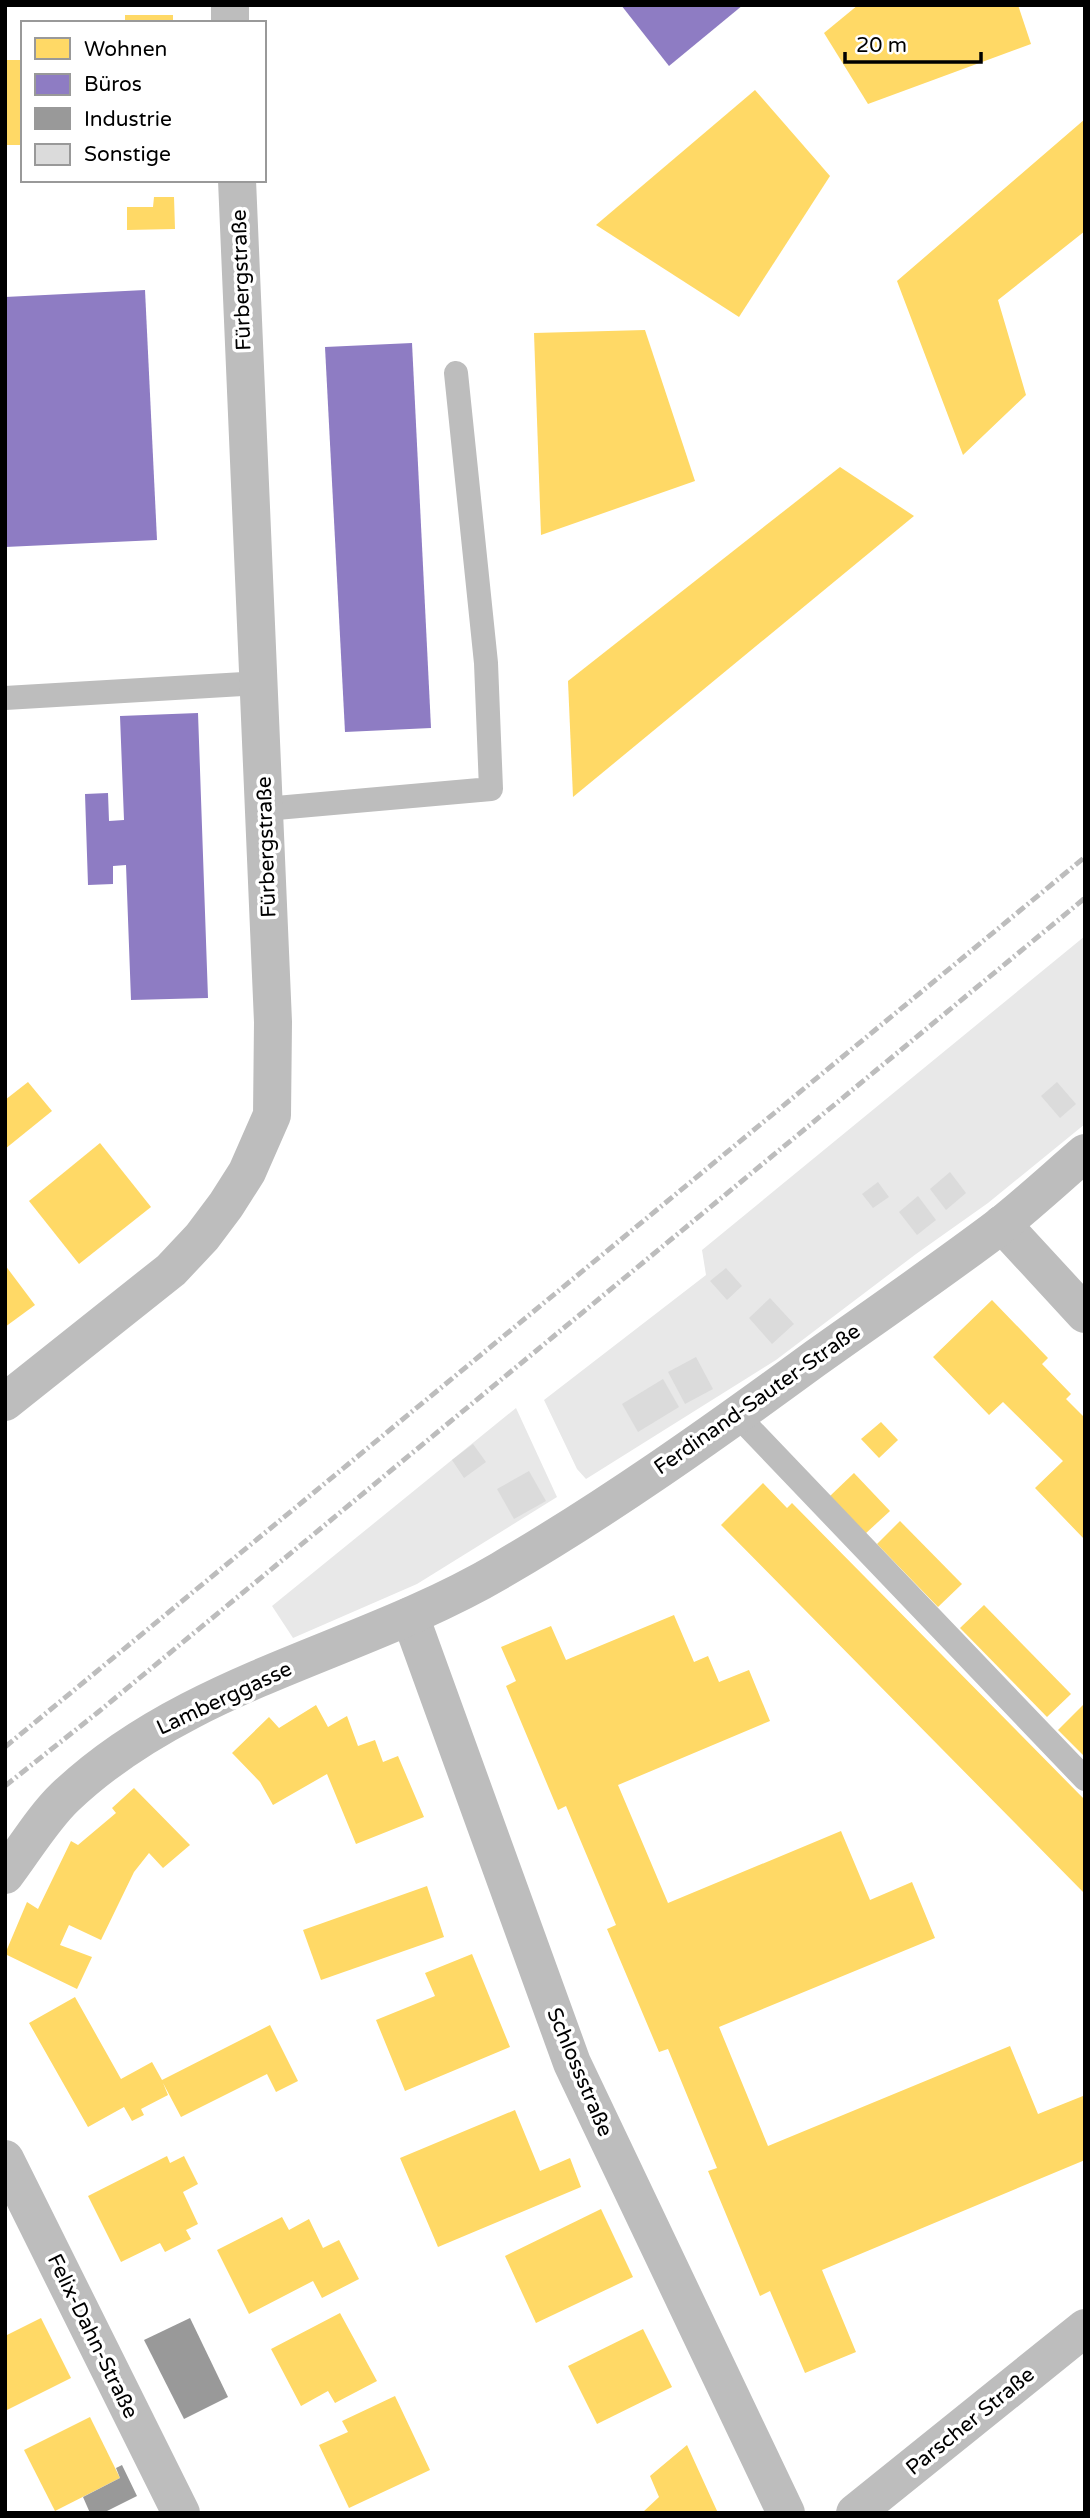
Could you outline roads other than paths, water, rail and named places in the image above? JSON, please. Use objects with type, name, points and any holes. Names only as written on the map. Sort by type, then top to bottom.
[{"type":"street","name":"Fürbergstraße","points":[[5,1402],[171,1270],[202,1237],[247,1172],[272,1115],[273,1022],[237,182]]},
{"type":"street","name":"Ferdinand-Sauter-Straße","points":[[410,1616],[499,1571],[590,1515],[737,1415],[1002,1224],[1085,1153]]},
{"type":"street","points":[[1002,1224],[1085,1314]]},
{"type":"street","name":"Lamberggasse","points":[[5,1875],[63,1799],[116,1754],[208,1700],[410,1616]]},
{"type":"street","name":"Schlossstraße","points":[[410,1616],[572,2063],[786,2513]]},
{"type":"street","name":"Felix-Dahn-Straße","points":[[5,2159],[181,2513]]},
{"type":"street","name":"Parscher Straße","points":[[855,2513],[1085,2328]]},
{"type":"lane","points":[[265,809],[491,789],[485,663],[456,373]]},
{"type":"lane","points":[[5,698],[258,683]]},
{"type":"lane","points":[[737,1415],[1085,1779]]},
{"type":"railway","points":[[5,1747],[1085,857]]},
{"type":"railway","points":[[5,1786],[1085,898]]}]
